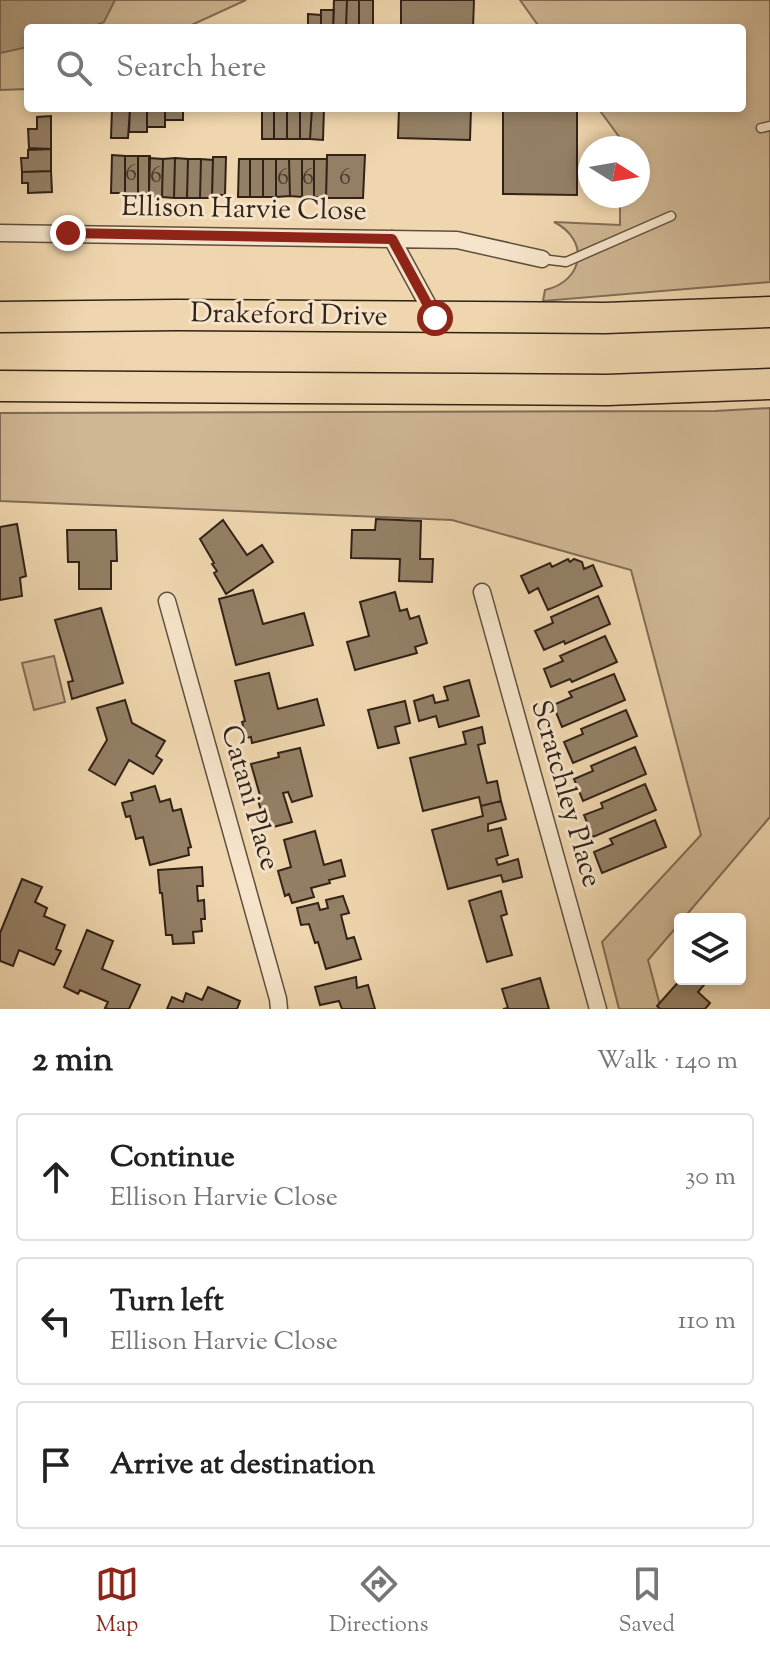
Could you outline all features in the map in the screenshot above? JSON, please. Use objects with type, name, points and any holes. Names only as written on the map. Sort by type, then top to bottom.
[{"type":"highway","name":"Drakeford Drive","points":[[0,317],[605,318],[769,312]]},
{"type":"highway","points":[[0,386],[607,390],[770,384]]},
{"type":"street","name":"Ellison Harvie Close","points":[[0,233],[457,240],[542,259]]},
{"type":"street","name":"Ellison Harvie Close","points":[[392,239],[435,318]]},
{"type":"street","name":"Scratchley Place","points":[[482,592],[598,1009]]},
{"type":"street","name":"Catani Place","points":[[167,601],[279,1009]]},
{"type":"lane","points":[[542,259],[566,262],[671,216]]},
{"type":"shaded area","points":[[0,0],[246,0],[194,24],[24,24],[24,89],[0,90]]},
{"type":"shaded area","points":[[0,0],[115,0],[104,22],[99,24],[24,24],[24,48],[0,53]]},
{"type":"shaded area","points":[[520,0],[770,0],[770,282],[543,301],[545,290],[568,278],[578,259],[573,239],[554,222],[620,225],[620,208],[650,208],[650,136],[619,136],[601,112],[746,112],[746,24],[537,24]]},
{"type":"shaded area","points":[[770,408],[770,817],[688,913],[674,913],[674,930],[648,960],[661,1009],[619,1009],[602,942],[701,835],[631,570],[452,520],[0,501],[0,413],[715,411]]},
{"type":"shaded area","points":[[54,656],[65,702],[34,710],[22,663]]},
{"type":"building","points":[[334,0],[347,0],[346,24],[333,24]]},
{"type":"building","points":[[347,0],[359,0],[359,24],[346,24]]},
{"type":"building","points":[[359,0],[373,0],[373,24],[359,24]]},
{"type":"building","points":[[401,0],[474,0],[473,24],[401,24]]},
{"type":"building","points":[[321,10],[334,10],[333,24],[321,24]]},
{"type":"building","points":[[308,14],[321,15],[321,24],[308,24]]},
{"type":"building","points":[[112,112],[130,112],[128,138],[111,138]]},
{"type":"building","points":[[130,112],[147,112],[147,132],[129,132]]},
{"type":"building","points":[[147,112],[165,112],[165,127],[147,127]]},
{"type":"building","points":[[165,112],[183,112],[183,120],[165,120]]},
{"type":"building","points":[[262,112],[274,112],[274,139],[262,139]]},
{"type":"building","points":[[274,112],[287,112],[287,139],[274,139]]},
{"type":"building","points":[[287,112],[300,112],[300,139],[287,139]]},
{"type":"building","points":[[300,112],[312,112],[310,139],[300,139]]},
{"type":"building","points":[[312,112],[324,112],[323,140],[310,139]]},
{"type":"building","points":[[399,112],[471,112],[470,140],[398,138]]},
{"type":"building","points":[[503,112],[577,112],[577,195],[503,194]]},
{"type":"building","points":[[51,116],[51,149],[29,148],[28,129],[37,129],[37,117]]},
{"type":"building","points":[[51,149],[51,171],[22,172],[21,158],[28,158],[28,150]]},
{"type":"building","points":[[112,155],[125,156],[125,193],[111,193]]},
{"type":"building","points":[[327,155],[365,155],[363,198],[326,198]]},
{"type":"building","points":[[125,156],[138,156],[138,193],[125,193]]},
{"type":"building","points":[[138,156],[150,156],[149,193],[138,193]]},
{"type":"building","points":[[213,157],[226,157],[225,195],[212,195]]},
{"type":"building","points":[[149,158],[163,159],[162,197],[149,197]]},
{"type":"building","points":[[175,158],[174,198],[162,197],[163,159]]},
{"type":"building","points":[[175,158],[188,159],[187,198],[174,198]]},
{"type":"building","points":[[188,159],[201,159],[200,198],[187,198]]},
{"type":"building","points":[[201,159],[213,160],[212,198],[200,198]]},
{"type":"building","points":[[239,159],[250,159],[250,197],[238,197]]},
{"type":"building","points":[[250,159],[263,159],[263,197],[250,197]]},
{"type":"building","points":[[263,159],[276,159],[276,197],[263,197]]},
{"type":"building","points":[[276,159],[289,159],[290,196],[276,197]]},
{"type":"building","points":[[289,159],[302,159],[302,197],[290,196]]},
{"type":"building","points":[[302,159],[314,159],[314,197],[302,197]]},
{"type":"building","points":[[314,159],[327,159],[326,198],[314,197]]},
{"type":"building","points":[[51,171],[52,192],[28,193],[28,183],[22,183],[22,172]]},
{"type":"building","points":[[376,519],[421,521],[420,559],[433,559],[432,582],[399,581],[400,559],[351,558],[352,530],[375,530]]},
{"type":"building","points":[[223,520],[247,555],[262,545],[273,562],[226,594],[200,539]]},
{"type":"building","points":[[17,524],[26,576],[20,578],[22,596],[0,600],[0,527]]},
{"type":"building","points":[[67,530],[116,530],[117,561],[111,561],[111,589],[79,589],[79,562],[68,562]]},
{"type":"building","points":[[568,559],[570,562],[574,559],[582,562],[584,569],[593,565],[602,586],[548,610],[538,588],[529,593],[521,576]]},
{"type":"building","points":[[253,590],[263,624],[304,613],[313,645],[236,665],[219,599]]},
{"type":"building","points":[[395,592],[400,611],[407,609],[410,619],[419,616],[427,643],[415,647],[417,653],[355,670],[347,642],[369,636],[360,602]]},
{"type":"building","points":[[598,596],[610,624],[544,650],[535,631],[553,623],[551,617]]},
{"type":"building","points":[[101,608],[123,683],[72,699],[68,682],[73,681],[55,620]]},
{"type":"building","points":[[605,636],[617,662],[572,682],[570,679],[551,687],[544,669],[563,661],[560,656]]},
{"type":"building","points":[[269,673],[278,709],[317,699],[324,725],[252,743],[251,737],[246,738],[235,681]]},
{"type":"building","points":[[614,674],[625,700],[562,727],[553,705],[572,697],[569,692]]},
{"type":"building","points":[[469,680],[479,716],[439,727],[436,716],[419,721],[414,701],[433,695],[435,703],[448,700],[444,687]]},
{"type":"building","points":[[125,700],[132,723],[165,741],[156,756],[162,760],[153,774],[129,760],[115,785],[89,770],[107,740],[97,708]]},
{"type":"building","points":[[405,701],[410,723],[395,727],[399,743],[378,748],[368,710]]},
{"type":"building","points":[[626,710],[637,736],[573,763],[564,742],[583,734],[581,729]]},
{"type":"building","points":[[482,727],[485,743],[478,745],[487,783],[497,781],[501,801],[481,806],[479,797],[423,811],[410,758],[466,744],[463,732]]},
{"type":"building","points":[[635,747],[646,774],[583,801],[574,779],[593,771],[591,766]]},
{"type":"building","points":[[300,748],[312,796],[292,802],[288,792],[283,793],[292,822],[266,829],[251,764]]},
{"type":"building","points":[[645,784],[656,810],[593,837],[584,815],[603,808],[601,803]]},
{"type":"building","points":[[155,786],[160,802],[170,799],[173,811],[181,809],[191,847],[188,848],[189,855],[150,865],[143,837],[136,839],[130,816],[126,817],[122,803],[133,800],[131,793]]},
{"type":"building","points":[[501,801],[506,819],[488,824],[488,831],[501,828],[508,855],[496,859],[498,865],[518,859],[522,877],[503,882],[501,875],[448,889],[432,830],[483,816],[481,806]]},
{"type":"building","points":[[655,820],[666,847],[602,873],[594,852],[613,844],[610,839]]},
{"type":"building","points":[[315,831],[324,865],[341,860],[345,876],[311,888],[314,897],[292,903],[289,894],[285,896],[278,871],[291,867],[284,840]]},
{"type":"building","points":[[202,867],[203,886],[197,886],[198,901],[204,900],[202,931],[193,932],[194,943],[173,944],[172,935],[166,935],[158,870]]},
{"type":"building","points":[[22,879],[42,887],[35,902],[47,908],[44,916],[65,925],[56,949],[61,951],[54,965],[19,950],[13,966],[0,961],[0,933]]},
{"type":"building","points":[[501,891],[507,914],[501,916],[512,955],[487,962],[469,901]]},
{"type":"building","points":[[343,896],[349,913],[341,915],[347,939],[354,937],[361,959],[326,969],[318,942],[315,943],[309,924],[301,925],[297,908],[318,903],[320,910],[328,908],[326,900]]},
{"type":"building","points":[[87,930],[113,941],[102,969],[140,985],[129,1009],[105,1008],[108,1002],[64,987]]},
{"type":"building","points":[[356,977],[357,988],[368,985],[375,1009],[342,1009],[339,1001],[320,1005],[315,987]]},
{"type":"building","points":[[540,978],[549,1009],[503,1009],[508,1008],[502,989]]},
{"type":"building","points":[[676,985],[704,985],[698,992],[710,1003],[705,1009],[660,1009],[657,1006]]},
{"type":"building","points":[[208,987],[240,1001],[237,1009],[167,1009],[172,997],[183,1002],[186,993],[202,1000]]},
{"type":"route","points":[[68,233],[392,239],[435,318]]}]
